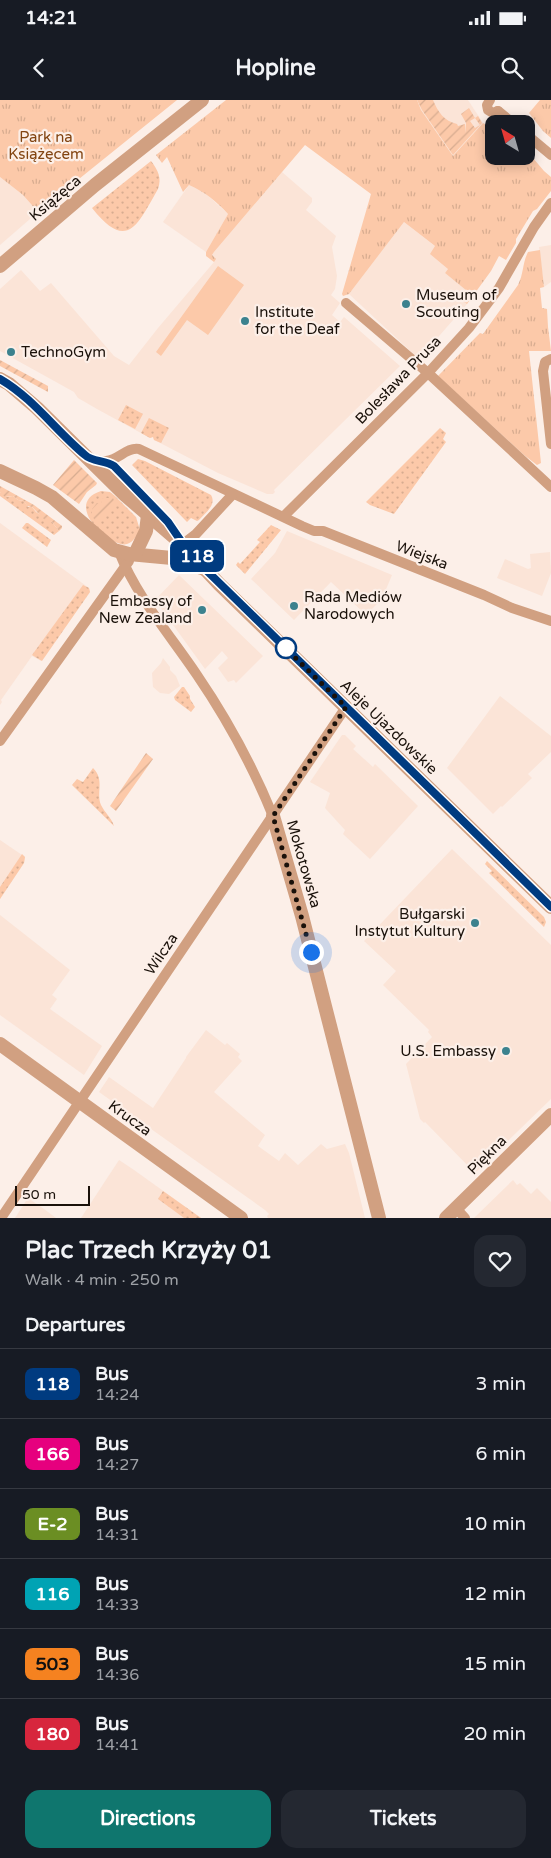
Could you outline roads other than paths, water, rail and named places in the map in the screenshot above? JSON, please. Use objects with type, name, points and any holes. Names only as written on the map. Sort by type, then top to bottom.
[{"type":"street","name":"Książęca","points":[[0,266],[111,172],[202,100]]},
{"type":"street","points":[[490,100],[486,105],[488,110],[493,113],[498,111]]},
{"type":"street","points":[[496,100],[500,106],[498,111]]},
{"type":"street","points":[[498,111],[503,115]]},
{"type":"street","points":[[535,142],[551,155]]},
{"type":"street","name":"Bolesława Prusa","points":[[284,516],[428,373],[469,328],[498,288],[534,227],[551,203]]},
{"type":"street","points":[[346,303],[428,373],[551,487]]},
{"type":"street","points":[[548,361],[543,371],[551,444]]},
{"type":"street","name":"Aleje Ujazdowskie","points":[[1,379],[33,405],[125,495],[196,556],[205,569],[551,907]]},
{"type":"street","name":"Wiejska","points":[[87,457],[105,462],[130,449],[139,449],[302,526],[314,531],[323,531],[512,608],[551,621]]},
{"type":"street","points":[[0,471],[52,497],[107,545],[119,552],[172,558],[205,569]]},
{"type":"street","points":[[135,554],[183,544],[196,534],[233,494]]},
{"type":"street","points":[[0,741],[135,554],[146,530],[148,515]]},
{"type":"street","name":"Mokotowska","points":[[119,552],[140,594],[215,703],[240,746],[273,816],[302,916],[380,1218]]},
{"type":"street","name":"Wilcza","points":[[1,1218],[346,707]]},
{"type":"street","name":"Krucza","points":[[0,1044],[241,1218]]},
{"type":"street","name":"Piękna","points":[[456,1215],[551,1114]]},
{"type":"place","name":"Museum of Scouting","points":[[406,304]]},
{"type":"place","name":"Institute for the Deaf","points":[[245,321]]},
{"type":"place","name":"TechnoGym","points":[[11,352]]},
{"type":"place","name":"Rada Mediów Narodowych","points":[[294,606]]},
{"type":"place","name":"Embassy of New Zealand","points":[[202,610]]},
{"type":"place","name":"Bułgarski Instytut Kultury","points":[[475,923]]},
{"type":"place","name":"U.S. Embassy","points":[[506,1051]]},
{"type":"park label","name":"Park na Książęcem","points":[[46,146]]}]
